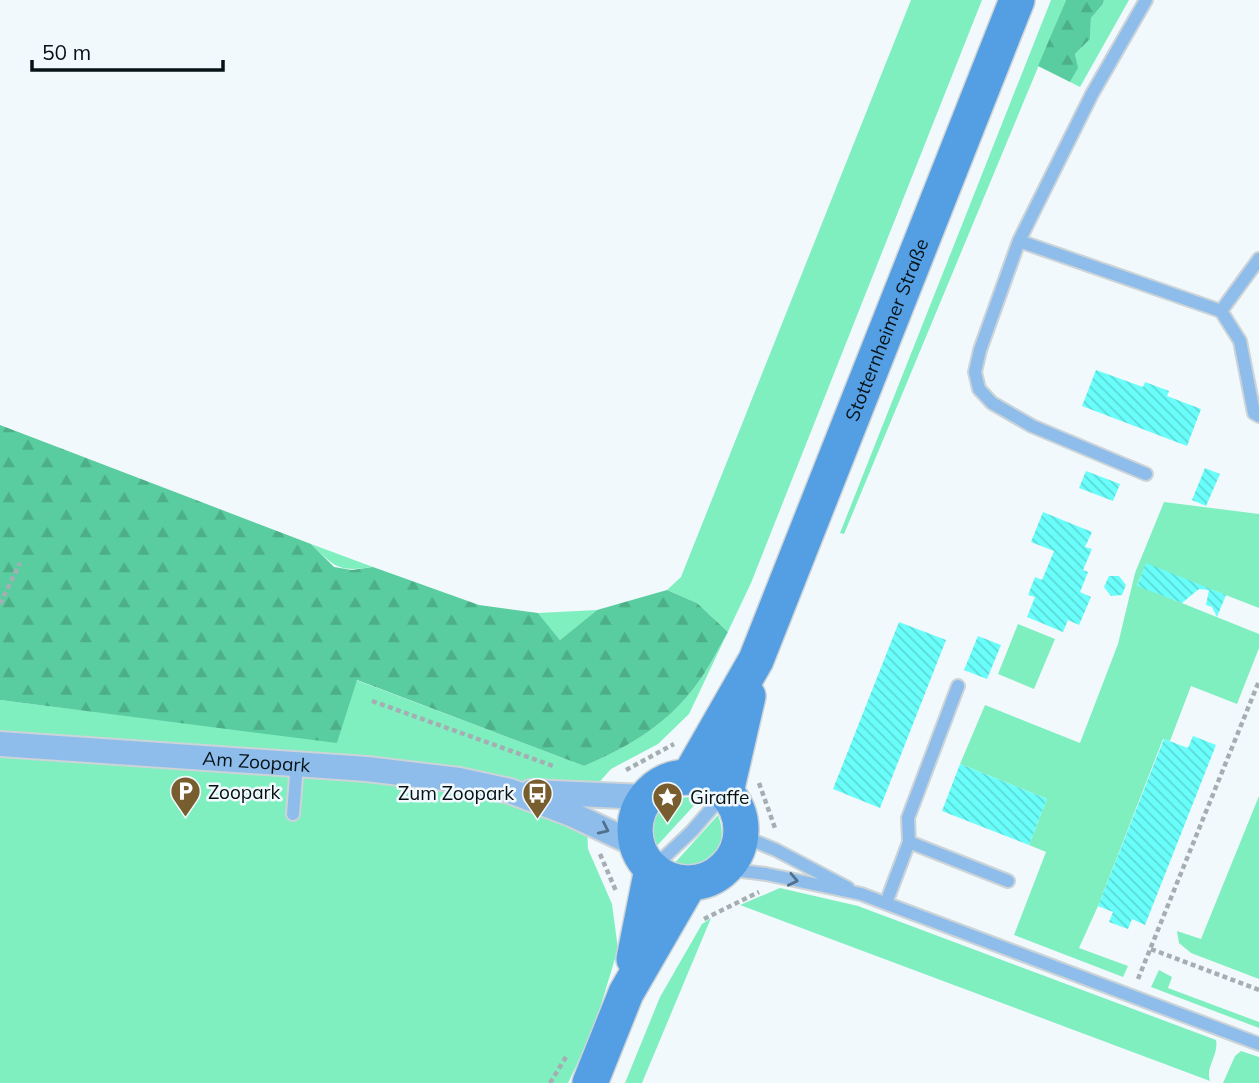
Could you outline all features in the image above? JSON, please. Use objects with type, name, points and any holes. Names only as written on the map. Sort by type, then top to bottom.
[{"type":"main road","name":"Stotternheimer Straße","points":[[756,660],[1017,0]]},
{"type":"main road","points":[[689,777],[756,660]]},
{"type":"main road","points":[[644,857],[675,882],[689,884],[715,877],[734,859],[742,836],[736,804],[742,786],[756,660]]},
{"type":"main road","points":[[626,993],[644,857],[636,820],[646,797],[658,786],[673,779],[689,777],[742,786]]},
{"type":"main road","points":[[590,1083],[626,993],[689,884]]},
{"type":"street","name":"Am Zoopark","points":[[0,744],[297,764],[459,779],[510,791],[570,814],[644,857]]},
{"type":"street","name":"Am Zoopark","points":[[510,791],[646,797]]},
{"type":"lane","points":[[1146,0],[1092,94],[1019,241],[980,350],[975,372],[979,389],[992,403],[1032,426],[1146,474]]},
{"type":"lane","points":[[1019,241],[1221,311],[1240,341],[1254,413],[1259,416]]},
{"type":"lane","points":[[1221,311],[1259,258]]},
{"type":"lane","points":[[886,903],[909,842],[908,818],[958,686]]},
{"type":"lane","points":[[293,814],[297,764]]},
{"type":"lane","points":[[644,857],[692,831],[742,786]]},
{"type":"lane","points":[[742,836],[776,850],[861,894],[1259,1044]]},
{"type":"lane","points":[[909,842],[1008,881]]},
{"type":"lane","points":[[726,869],[766,874],[861,894]]},
{"type":"path","points":[[0,604],[20,563]]},
{"type":"path","points":[[1137,982],[1259,681]]},
{"type":"path","points":[[372,701],[565,770]]},
{"type":"path","points":[[742,786],[779,842]]},
{"type":"path","points":[[597,848],[616,893]]},
{"type":"path","points":[[697,923],[759,892]]},
{"type":"path","points":[[1151,949],[1259,990]]},
{"type":"path","points":[[550,1083],[570,1049]]},
{"type":"green space","points":[[911,0],[982,0],[751,583],[728,632],[697,603],[667,590],[681,577]]},
{"type":"green space","points":[[1051,0],[1066,0],[844,534],[840,533]]},
{"type":"green space","points":[[1066,0],[1104,0],[1091,18],[1090,39],[1075,54],[1078,68],[1070,82],[1038,66]]},
{"type":"green space","points":[[1104,0],[1129,0],[1080,87],[1070,82],[1077,68],[1075,54],[1090,39],[1091,18]]},
{"type":"green space","points":[[0,425],[311,544],[334,567],[352,570],[373,567],[479,605],[538,613],[560,640],[597,610],[667,590],[697,603],[728,632],[701,678],[673,711],[632,742],[584,766],[357,680],[337,743],[0,700]]},
{"type":"green space","points":[[1164,502],[1259,514],[1259,608],[1146,564],[1137,585],[1259,634],[1259,648],[1237,704],[1191,686],[1170,741],[1163,739],[1079,948],[1128,966],[1123,977],[1014,935],[1046,852],[1029,845],[1047,799],[960,764],[985,705],[1080,743],[1118,644],[1135,573]]},
{"type":"green space","points":[[311,544],[373,567],[352,569],[338,566]]},
{"type":"green space","points":[[597,610],[560,640],[538,613]]},
{"type":"green space","points":[[1018,624],[1055,639],[1034,689],[998,674]]},
{"type":"green space","points":[[727,634],[689,714],[658,744],[611,769],[594,788],[587,826],[588,849],[612,904],[618,949],[593,1031],[568,1083],[0,1083],[0,700],[337,742],[356,680],[584,766],[632,742],[673,711],[701,678]]},
{"type":"green space","points":[[1259,796],[1259,979],[1191,953],[1179,943],[1177,931],[1201,939]]},
{"type":"green space","points":[[688,797],[700,799],[654,849],[652,830],[657,814],[669,803]]},
{"type":"green space","points":[[718,815],[722,839],[714,857],[697,867],[672,866]]},
{"type":"green space","points":[[780,888],[858,906],[1216,1040],[1216,1051],[1209,1071],[1210,1081],[740,905]]},
{"type":"green space","points":[[711,918],[642,1083],[625,1083],[660,997],[702,924]]},
{"type":"green space","points":[[1159,970],[1172,977],[1168,988],[1259,1022],[1259,1028],[1151,987]]},
{"type":"green space","points":[[1241,1051],[1259,1057],[1259,1083],[1223,1083],[1235,1056]]},
{"type":"building","points":[[1096,370],[1143,387],[1145,382],[1169,391],[1167,396],[1201,409],[1187,446],[1082,406]]},
{"type":"building","points":[[1205,468],[1220,474],[1206,506],[1192,500]]},
{"type":"building","points":[[1086,471],[1120,484],[1113,501],[1079,488]]},
{"type":"building","points":[[1043,512],[1092,532],[1085,547],[1092,549],[1083,570],[1088,572],[1080,592],[1091,597],[1079,625],[1068,620],[1063,632],[1027,617],[1035,597],[1028,595],[1035,577],[1042,580],[1054,551],[1031,542]]},
{"type":"building","points":[[1146,563],[1226,595],[1217,617],[1212,607],[1206,605],[1209,590],[1199,589],[1182,603],[1137,586]]},
{"type":"building","points":[[1109,576],[1119,576],[1126,585],[1122,595],[1111,596],[1104,587]]},
{"type":"building","points":[[899,622],[946,640],[880,808],[833,789]]},
{"type":"building","points":[[978,636],[1001,645],[987,679],[964,670]]},
{"type":"building","points":[[1193,736],[1216,745],[1145,925],[1132,919],[1128,929],[1109,922],[1113,912],[1098,906],[1164,739],[1188,748]]},
{"type":"building","points":[[960,764],[1047,799],[1029,845],[942,811]]},
{"type":"place","name":"Zoopark","points":[[185,819]]},
{"type":"place","name":"Zum Zoopark","points":[[537,820]]},
{"type":"place","name":"Giraffe","points":[[667,824]]}]
